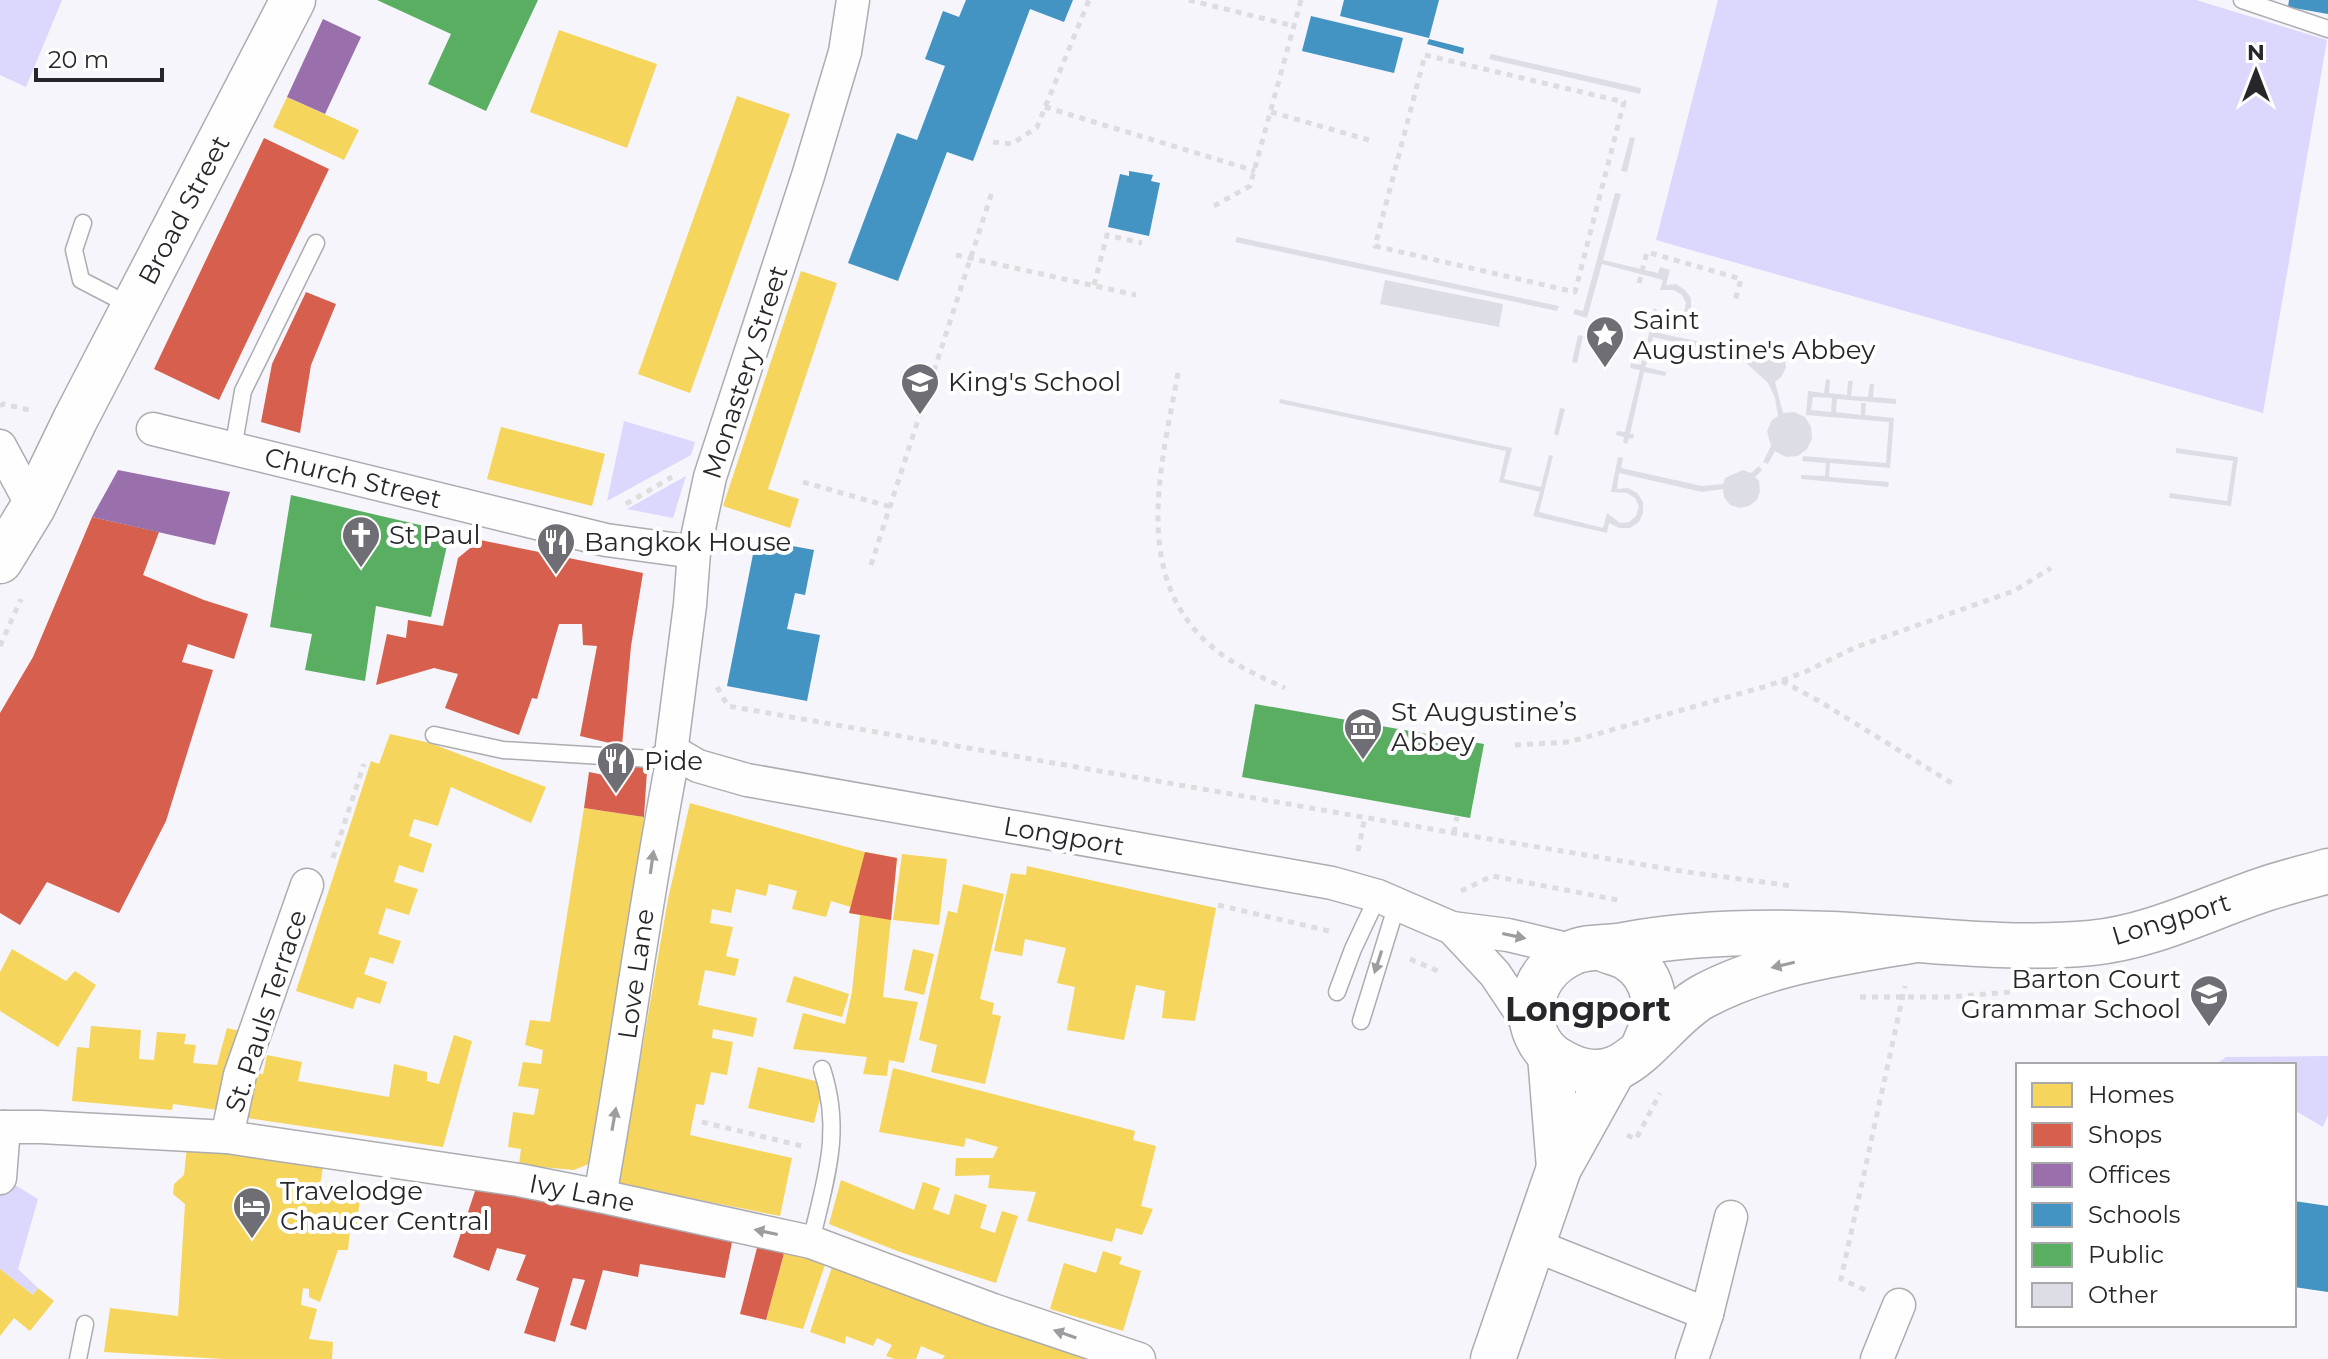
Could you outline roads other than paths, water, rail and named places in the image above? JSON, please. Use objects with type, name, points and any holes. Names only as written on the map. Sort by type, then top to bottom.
[{"type":"main road","name":"Broad Street","points":[[2,563],[293,0]]},
{"type":"main road","name":"Longport","points":[[1543,1044],[1531,1013],[1534,990],[1549,966],[1589,950],[1669,936],[1756,933],[1830,934],[2027,947],[2096,942],[2154,930],[2266,889],[2328,871]]},
{"type":"main road","name":"Longport","points":[[1629,1057],[1699,999],[1761,971],[1832,954],[1915,940]]},
{"type":"main road","name":"Longport","points":[[1589,950],[1627,958],[1644,975],[1653,995],[1653,1027],[1629,1057]]},
{"type":"main road","points":[[1543,1044],[1574,1069],[1593,1072],[1629,1057]]},
{"type":"main road","points":[[1543,1044],[1559,1168]]},
{"type":"main road","points":[[1493,1359],[1559,1168],[1629,1057]]},
{"type":"street","name":"Monastery Street","points":[[673,748],[694,552],[710,477],[845,52],[853,0]]},
{"type":"street","name":"Church Street","points":[[153,429],[606,540],[694,552]]},
{"type":"street","points":[[0,446],[33,507]]},
{"type":"street","name":"Longport","points":[[673,748],[698,766],[747,780],[1332,883],[1388,900],[1452,928],[1589,950]]},
{"type":"street","name":"Love Lane","points":[[600,1196],[673,748]]},
{"type":"street","name":"St. Pauls Terrace","points":[[227,1137],[240,1075],[307,885]]},
{"type":"street","name":"Longport","points":[[1452,928],[1495,974],[1543,1044]]},
{"type":"street","name":"Ivy Lane","points":[[0,1178],[2,1127],[41,1127],[227,1137],[519,1180],[811,1242],[993,1310],[1139,1359]]},
{"type":"street","points":[[1692,1359],[1707,1314],[1731,1217]]},
{"type":"street","points":[[1534,1245],[1707,1314]]},
{"type":"street","points":[[1877,1359],[1899,1305]]},
{"type":"lane","points":[[2242,0],[2328,29]]},
{"type":"lane","points":[[83,223],[74,250],[81,280],[133,307]]},
{"type":"lane","points":[[233,449],[243,391],[316,243]]},
{"type":"lane","points":[[434,735],[503,750],[652,759],[673,748]]},
{"type":"lane","points":[[1337,992],[1353,949],[1388,900]]},
{"type":"lane","points":[[1361,1021],[1388,900]]},
{"type":"lane","points":[[811,1242],[832,1147],[831,1096],[822,1069]]},
{"type":"lane","points":[[78,1359],[85,1324]]},
{"type":"place","name":"Saint Augustine's Abbey","points":[[1605,369]]},
{"type":"place","name":"King's School","points":[[920,416]]},
{"type":"place","name":"St Paul","points":[[361,569]]},
{"type":"place","name":"Bangkok House","points":[[556,576]]},
{"type":"place","name":"St Augustine’s Abbey","points":[[1363,761]]},
{"type":"place","name":"Pide","points":[[616,795]]},
{"type":"place","name":"Barton Court Grammar School","points":[[2209,1028]]},
{"type":"place","name":"Travelodge Chaucer Central","points":[[252,1240]]},
{"type":"district","name":"Longport","points":[[1588,1009]]}]
